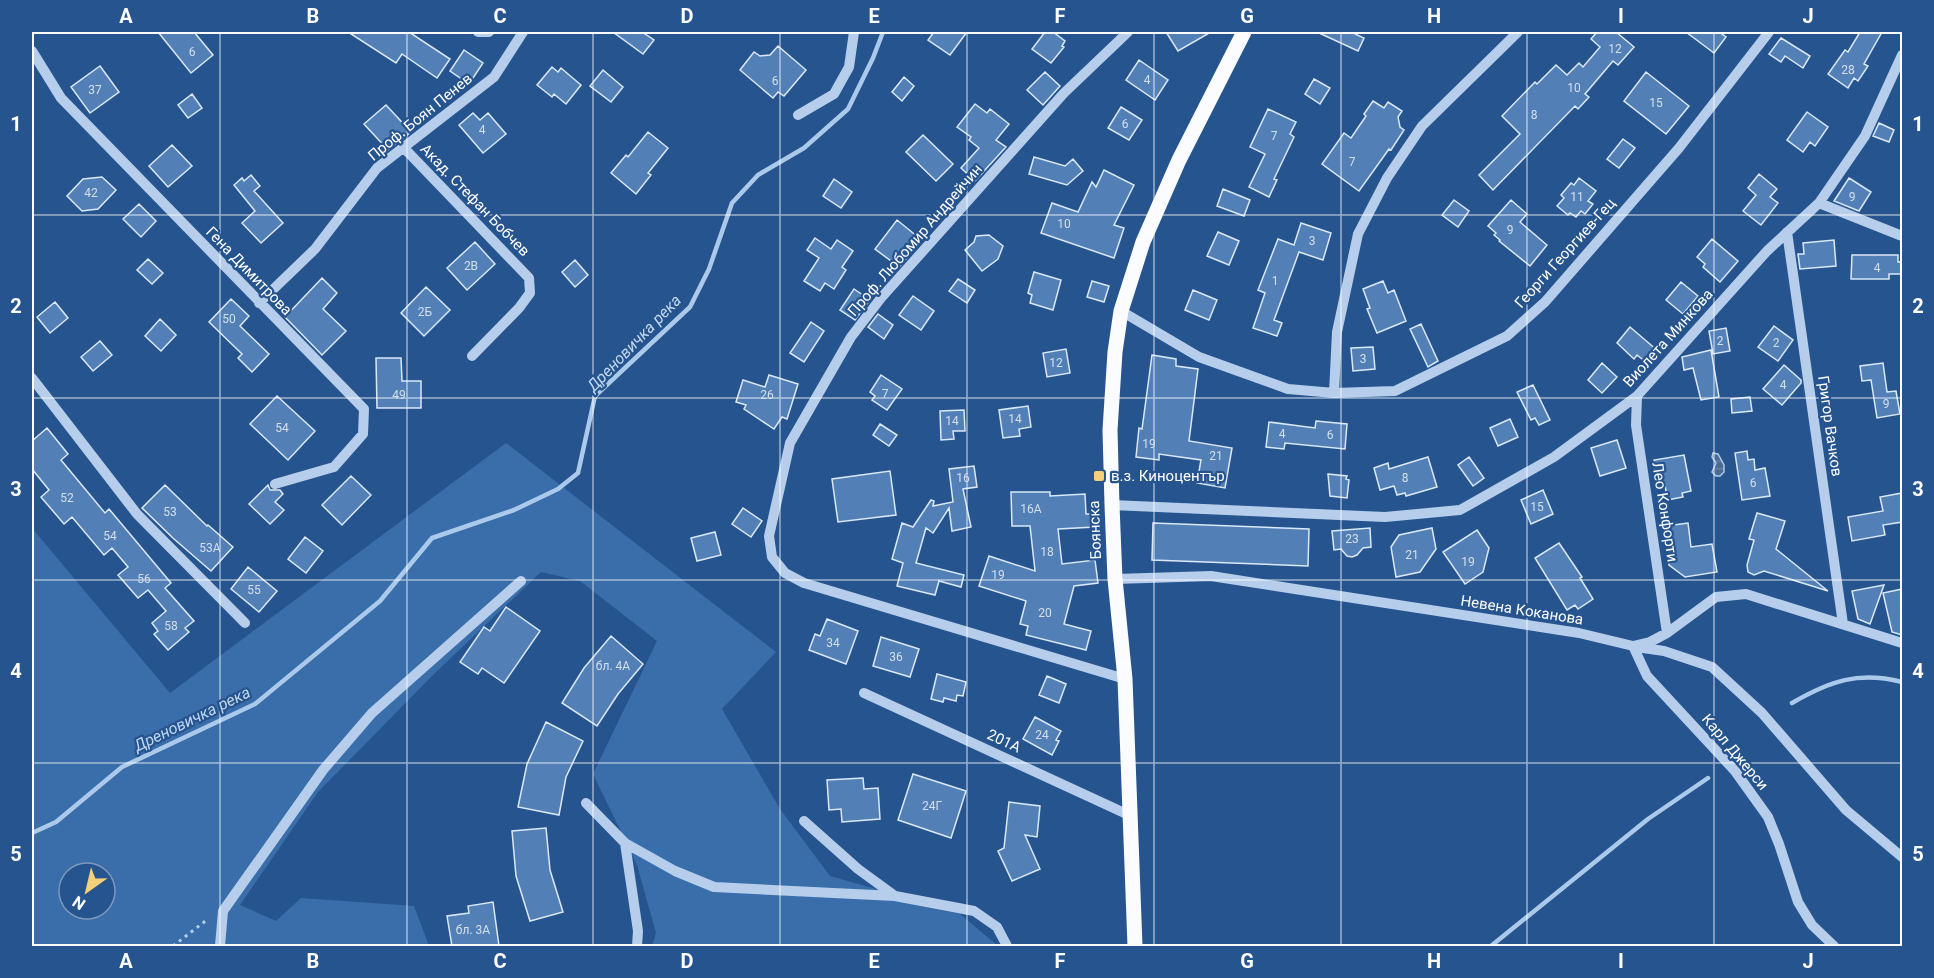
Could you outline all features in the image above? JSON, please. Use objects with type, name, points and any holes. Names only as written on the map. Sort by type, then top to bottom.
[{"type":"main road","name":"Боянска","points":[[1135,946],[1125,679],[1115,579],[1112,505],[1110,430],[1115,352],[1121,311],[1143,242],[1179,160],[1244,32]]},
{"type":"street","points":[[478,32],[489,32]]},
{"type":"street","name":"Проф. Боян Пенев","points":[[260,303],[315,249],[377,168],[494,77],[523,32]]},
{"type":"street","points":[[798,115],[834,94],[849,67],[854,32]]},
{"type":"street","name":"Проф. Любомир Андрейчин","points":[[1125,679],[804,583],[785,573],[772,557],[769,536],[790,443],[851,337],[881,298],[1064,93],[1128,32]]},
{"type":"street","points":[[1334,393],[1337,332],[1358,234],[1387,178],[1422,126],[1518,32]]},
{"type":"street","name":"Георги Георгиев-Гец","points":[[1121,311],[1199,357],[1288,389],[1334,393],[1395,391],[1507,336],[1545,302],[1679,148],[1769,32]]},
{"type":"street","name":"Гена Димитрова","points":[[32,51],[61,98],[364,409],[363,434],[334,467],[275,484]]},
{"type":"street","name":"Виолета Минкова","points":[[1112,505],[1385,518],[1460,510],[1554,457],[1637,396],[1767,251],[1819,203],[1865,136],[1902,55]]},
{"type":"street","name":"Акад. Стефан Бобчев","points":[[404,148],[529,278],[530,293],[519,308],[472,356]]},
{"type":"street","points":[[1819,203],[1902,236]]},
{"type":"street","name":"Григор Вачков","points":[[1787,232],[1843,624]]},
{"type":"street","points":[[32,378],[137,514],[245,623]]},
{"type":"street","name":"Лео Конфорти","points":[[1637,396],[1636,425],[1668,633]]},
{"type":"street","name":"Невена Коканова","points":[[1115,579],[1211,576],[1580,633],[1664,651],[1712,667],[1762,714],[1846,810],[1902,857]]},
{"type":"street","points":[[220,946],[223,910],[323,770],[372,713],[521,580]]},
{"type":"street","points":[[1633,646],[1650,642],[1668,633],[1716,597],[1746,594],[1902,643]]},
{"type":"street","name":"Карл Джерси","points":[[1633,646],[1647,676],[1735,771],[1768,817],[1798,902],[1812,925],[1834,946]]},
{"type":"street","name":"201А","points":[[864,693],[1131,816]]},
{"type":"street","points":[[586,803],[625,843],[675,871],[714,886],[895,896],[974,911],[997,927],[1007,946]]},
{"type":"street","points":[[804,821],[858,869],[895,896]]},
{"type":"street","points":[[625,843],[638,931],[637,946]]},
{"type":"path","points":[[173,946],[223,910]]},
{"type":"shaded area","points":[[506,443],[776,652],[722,709],[780,809],[830,876],[883,891],[915,905],[960,914],[998,946],[652,946],[656,933],[637,865],[593,774],[657,641],[580,581],[541,572],[434,674],[318,792],[240,905],[276,921],[301,898],[414,906],[429,946],[32,946],[32,528],[170,693]]},
{"type":"shaded area","points":[[1713,453],[1718,454],[1724,465],[1724,472],[1720,476],[1712,472],[1716,463],[1712,457]]},
{"type":"building","points":[[158,32],[194,32],[213,55],[191,73]]},
{"type":"building","points":[[348,32],[409,32],[450,59],[437,78],[402,54],[396,63]]},
{"type":"building","points":[[613,32],[642,32],[654,40],[643,54]]},
{"type":"building","points":[[934,32],[967,32],[950,55],[928,40]]},
{"type":"building","points":[[1045,32],[1053,32],[1065,41],[1062,46],[1064,47],[1051,63],[1032,49]]},
{"type":"building","points":[[1166,32],[1211,32],[1178,51]]},
{"type":"building","points":[[1317,32],[1351,32],[1364,38],[1358,51]]},
{"type":"building","points":[[1597,32],[1616,32],[1634,47],[1618,65],[1613,61],[1585,94],[1589,97],[1578,109],[1575,106],[1493,190],[1479,175],[1520,134],[1502,116],[1535,82],[1537,84],[1556,65],[1567,75],[1579,63],[1583,67],[1600,47],[1591,39]]},
{"type":"building","points":[[1686,32],[1719,32],[1726,37],[1714,53]]},
{"type":"building","points":[[1860,32],[1882,32],[1864,64],[1868,66],[1858,81],[1854,78],[1848,88],[1828,74],[1845,50],[1848,52]]},
{"type":"building","points":[[1781,38],[1810,56],[1803,68],[1785,56],[1781,62],[1769,54]]},
{"type":"building","points":[[778,46],[806,70],[784,96],[778,92],[773,98],[740,70],[754,52],[760,56],[770,55]]},
{"type":"building","points":[[464,50],[483,63],[469,84],[450,71]]},
{"type":"building","points":[[1139,60],[1168,80],[1155,100],[1126,80]]},
{"type":"building","points":[[100,66],[119,92],[90,113],[71,87]]},
{"type":"building","points":[[552,67],[558,72],[561,68],[581,85],[566,104],[554,94],[552,97],[537,85]]},
{"type":"building","points":[[603,70],[623,87],[611,102],[590,86]]},
{"type":"building","points":[[1045,72],[1060,86],[1043,105],[1027,90]]},
{"type":"building","points":[[1646,72],[1689,106],[1666,134],[1624,101]]},
{"type":"building","points":[[904,77],[914,86],[902,101],[892,92]]},
{"type":"building","points":[[1314,79],[1330,88],[1320,104],[1305,94]]},
{"type":"building","points":[[192,94],[202,108],[188,118],[178,105]]},
{"type":"building","points":[[1373,101],[1384,108],[1388,102],[1402,111],[1398,117],[1400,127],[1404,130],[1359,191],[1322,164],[1344,133],[1351,138]]},
{"type":"building","points":[[975,104],[987,113],[990,109],[1009,124],[996,140],[1006,147],[975,181],[961,168],[979,148],[969,140],[971,137],[957,127]]},
{"type":"building","points":[[386,105],[411,132],[388,150],[364,124]]},
{"type":"building","points":[[1121,107],[1142,120],[1129,140],[1108,128]]},
{"type":"building","points":[[1268,109],[1296,122],[1290,134],[1294,137],[1274,179],[1277,180],[1269,197],[1249,187],[1265,154],[1250,147]]},
{"type":"building","points":[[1807,112],[1828,127],[1815,146],[1810,142],[1803,152],[1787,140]]},
{"type":"building","points":[[473,113],[480,120],[488,113],[506,134],[483,153],[459,125]]},
{"type":"building","points":[[1879,123],[1894,130],[1889,142],[1873,136]]},
{"type":"building","points":[[648,132],[668,148],[648,173],[651,175],[636,194],[611,173],[626,155],[628,157]]},
{"type":"building","points":[[923,135],[953,164],[936,181],[906,152]]},
{"type":"building","points":[[1623,139],[1635,148],[1619,168],[1607,159]]},
{"type":"building","points":[[172,145],[192,166],[168,187],[149,166]]},
{"type":"building","points":[[1034,157],[1065,166],[1073,159],[1083,171],[1067,185],[1029,174]]},
{"type":"building","points":[[1104,170],[1134,185],[1114,225],[1124,228],[1114,258],[1041,233],[1052,203],[1078,212],[1092,182],[1096,187]]},
{"type":"building","points":[[1759,174],[1777,189],[1770,197],[1778,203],[1761,225],[1743,211],[1756,195],[1748,188]]},
{"type":"building","points":[[251,175],[260,186],[254,191],[283,223],[261,243],[242,223],[255,211],[234,185],[242,178],[244,181]]},
{"type":"building","points":[[102,177],[116,190],[98,209],[82,211],[67,196],[83,179]]},
{"type":"building","points":[[1579,178],[1596,191],[1588,201],[1593,204],[1585,214],[1581,211],[1576,217],[1570,213],[1568,215],[1557,206],[1564,198],[1561,195],[1571,183],[1574,185]]},
{"type":"building","points":[[1849,178],[1871,192],[1859,211],[1834,201]]},
{"type":"building","points":[[834,179],[852,192],[841,208],[823,196]]},
{"type":"building","points":[[1223,189],[1250,200],[1244,216],[1217,206]]},
{"type":"building","points":[[1454,200],[1469,211],[1458,227],[1442,215]]},
{"type":"building","points":[[1511,200],[1527,214],[1520,222],[1547,245],[1530,266],[1499,241],[1494,235],[1496,233],[1488,226]]},
{"type":"building","points":[[139,204],[156,221],[141,237],[123,219]]},
{"type":"building","points":[[897,220],[918,237],[907,251],[911,253],[899,267],[875,249]]},
{"type":"building","points":[[1301,223],[1331,233],[1323,260],[1299,252],[1274,320],[1282,323],[1277,336],[1253,328],[1265,293],[1258,290],[1278,239],[1294,245]]},
{"type":"building","points":[[1218,232],[1239,241],[1229,265],[1207,256]]},
{"type":"building","points":[[989,235],[1003,246],[998,259],[982,271],[965,250],[974,242],[976,236]]},
{"type":"building","points":[[815,238],[831,249],[837,240],[853,251],[842,267],[846,270],[834,289],[825,283],[820,291],[804,281],[819,258],[807,250]]},
{"type":"building","points":[[1712,239],[1738,261],[1720,282],[1703,267],[1705,264],[1697,257]]},
{"type":"building","points":[[1834,240],[1836,266],[1800,269],[1798,254],[1804,254],[1803,243]]},
{"type":"building","points":[[475,242],[495,264],[467,290],[447,268]]},
{"type":"building","points":[[1852,255],[1898,255],[1898,262],[1902,262],[1902,274],[1889,274],[1889,279],[1851,279]]},
{"type":"building","points":[[148,259],[163,273],[152,284],[137,270]]},
{"type":"building","points":[[575,260],[588,275],[575,287],[562,272]]},
{"type":"building","points":[[1034,272],[1061,280],[1053,310],[1030,303],[1032,295],[1028,293]]},
{"type":"building","points":[[322,278],[337,293],[323,309],[346,331],[322,355],[285,317]]},
{"type":"building","points":[[958,279],[975,290],[967,303],[949,291]]},
{"type":"building","points":[[1092,281],[1109,286],[1104,302],[1087,297]]},
{"type":"building","points":[[1383,281],[1388,293],[1394,290],[1406,321],[1377,333],[1367,309],[1370,308],[1363,289]]},
{"type":"building","points":[[1681,282],[1698,296],[1683,314],[1666,300]]},
{"type":"building","points":[[426,287],[450,310],[424,336],[401,313]]},
{"type":"building","points":[[854,289],[870,300],[855,320],[840,310]]},
{"type":"building","points":[[1193,290],[1217,300],[1209,320],[1185,310]]},
{"type":"building","points":[[913,296],[934,311],[921,330],[899,315]]},
{"type":"building","points":[[231,299],[249,316],[240,326],[269,354],[252,372],[238,358],[242,354],[209,322]]},
{"type":"building","points":[[55,302],[68,318],[50,333],[37,317]]},
{"type":"building","points":[[878,314],[893,325],[884,339],[868,327]]},
{"type":"building","points":[[160,319],[176,335],[161,351],[145,336]]},
{"type":"building","points":[[811,322],[824,331],[804,362],[790,353]]},
{"type":"building","points":[[1421,324],[1438,361],[1428,367],[1410,329]]},
{"type":"building","points":[[1774,326],[1793,340],[1778,361],[1758,347]]},
{"type":"building","points":[[1630,327],[1658,351],[1647,363],[1637,355],[1634,359],[1617,343]]},
{"type":"building","points":[[1726,328],[1730,351],[1713,354],[1709,331]]},
{"type":"building","points":[[100,341],[112,355],[93,371],[81,357]]},
{"type":"building","points":[[1373,347],[1375,369],[1353,371],[1351,348]]},
{"type":"building","points":[[1066,349],[1070,373],[1047,377],[1043,353]]},
{"type":"building","points":[[1711,350],[1719,397],[1701,400],[1693,368],[1684,370],[1682,357]]},
{"type":"building","points":[[1152,355],[1176,359],[1176,366],[1198,369],[1189,441],[1232,448],[1225,488],[1197,483],[1201,460],[1159,454],[1159,460],[1136,457]]},
{"type":"building","points":[[376,358],[401,358],[402,381],[421,381],[421,408],[377,408]]},
{"type":"building","points":[[1602,363],[1617,377],[1602,393],[1588,380]]},
{"type":"building","points":[[1883,363],[1887,392],[1896,391],[1900,414],[1877,418],[1871,380],[1862,381],[1860,366]]},
{"type":"building","points":[[1784,365],[1801,380],[1801,383],[1782,405],[1763,389]]},
{"type":"building","points":[[769,375],[798,384],[787,419],[782,417],[774,429],[744,409],[746,405],[736,402],[743,380],[765,387]]},
{"type":"building","points":[[881,375],[902,389],[887,410],[872,400],[875,396],[870,392]]},
{"type":"building","points":[[1533,385],[1550,420],[1539,425],[1535,418],[1531,420],[1517,392]]},
{"type":"building","points":[[277,396],[315,431],[288,460],[250,424]]},
{"type":"building","points":[[1750,397],[1752,411],[1732,413],[1731,399]]},
{"type":"building","points":[[1028,406],[1031,427],[1019,429],[1020,436],[1003,438],[999,410]]},
{"type":"building","points":[[964,410],[965,431],[953,431],[954,439],[941,440],[940,411]]},
{"type":"building","points":[[1510,419],[1518,437],[1498,446],[1490,428]]},
{"type":"building","points":[[1316,421],[1347,424],[1345,449],[1285,443],[1284,449],[1266,447],[1269,422],[1315,428]]},
{"type":"building","points":[[880,424],[897,435],[889,446],[873,435]]},
{"type":"building","points":[[47,428],[68,454],[61,460],[105,513],[109,509],[171,583],[165,588],[194,621],[185,628],[189,632],[168,650],[154,634],[158,631],[152,623],[166,611],[148,590],[138,598],[118,575],[128,567],[112,548],[104,555],[72,517],[64,524],[41,497],[49,490],[32,469],[32,441]]},
{"type":"building","points":[[1617,440],[1626,468],[1600,476],[1591,448]]},
{"type":"building","points":[[1747,451],[1748,460],[1754,459],[1755,470],[1765,468],[1770,496],[1742,500],[1735,453]]},
{"type":"building","points":[[1684,455],[1691,491],[1682,493],[1683,497],[1667,500],[1665,484],[1658,486],[1654,460]]},
{"type":"building","points":[[1428,457],[1437,487],[1406,496],[1405,493],[1397,495],[1394,486],[1380,490],[1374,468],[1388,463],[1389,469]]},
{"type":"building","points":[[1469,457],[1484,478],[1473,486],[1458,465]]},
{"type":"building","points":[[974,466],[977,487],[963,489],[971,527],[952,531],[949,508],[933,533],[926,528],[916,563],[964,575],[961,587],[939,581],[935,595],[897,586],[903,563],[892,559],[902,523],[913,527],[931,500],[934,501],[933,506],[953,502],[949,469]]},
{"type":"building","points":[[890,471],[896,515],[838,522],[832,479]]},
{"type":"building","points":[[1328,474],[1347,476],[1346,479],[1349,480],[1347,498],[1330,496]]},
{"type":"building","points":[[351,476],[371,495],[342,525],[322,505]]},
{"type":"building","points":[[165,485],[207,526],[233,547],[211,571],[142,508]]},
{"type":"building","points":[[268,485],[270,490],[280,490],[283,494],[275,502],[284,510],[270,524],[249,504]]},
{"type":"building","points":[[1543,490],[1553,514],[1531,524],[1521,500]]},
{"type":"building","points":[[1011,492],[1050,492],[1050,496],[1085,494],[1086,514],[1094,514],[1095,527],[1058,529],[1062,564],[1095,560],[1098,583],[1074,586],[1064,624],[1091,631],[1086,650],[1026,635],[1028,626],[1020,624],[1026,601],[979,586],[989,556],[1035,571],[1030,526],[1012,526]]},
{"type":"building","points":[[1902,493],[1902,522],[1883,525],[1885,535],[1852,541],[1848,517],[1883,511],[1880,497]]},
{"type":"building","points":[[743,508],[762,521],[751,537],[732,524]]},
{"type":"building","points":[[1757,513],[1785,521],[1776,549],[1828,591],[1764,571],[1754,575],[1748,572],[1747,565],[1754,540],[1749,539]]},
{"type":"building","points":[[1153,523],[1309,529],[1308,566],[1152,560]]},
{"type":"building","points":[[1688,523],[1691,547],[1712,544],[1717,572],[1685,577],[1669,565],[1667,554],[1670,553],[1666,526]]},
{"type":"building","points":[[1370,528],[1371,547],[1363,548],[1352,557],[1347,556],[1341,549],[1334,550],[1332,531]]},
{"type":"building","points":[[1432,528],[1436,549],[1420,572],[1396,577],[1391,547],[1399,535]]},
{"type":"building","points":[[1477,530],[1489,548],[1483,572],[1465,584],[1443,552]]},
{"type":"building","points":[[715,532],[721,555],[697,561],[691,538]]},
{"type":"building","points":[[305,537],[323,551],[306,573],[288,559]]},
{"type":"building","points":[[1559,543],[1582,577],[1580,578],[1593,599],[1578,609],[1575,605],[1567,610],[1535,558]]},
{"type":"building","points":[[248,567],[277,591],[259,612],[231,589]]},
{"type":"building","points":[[1884,585],[1870,624],[1858,619],[1852,591]]},
{"type":"building","points":[[1902,589],[1902,635],[1892,632],[1883,593]]},
{"type":"building","points":[[506,607],[540,631],[504,683],[482,668],[478,674],[460,662],[484,627],[490,631]]},
{"type":"building","points":[[827,619],[858,631],[846,664],[809,650],[815,634],[820,636]]},
{"type":"building","points":[[611,636],[643,664],[618,694],[597,726],[562,703],[584,668]]},
{"type":"building","points":[[881,637],[919,649],[910,677],[873,666]]},
{"type":"building","points":[[937,674],[966,682],[963,696],[957,695],[956,701],[944,698],[943,702],[931,699]]},
{"type":"building","points":[[1047,676],[1066,684],[1059,703],[1039,695]]},
{"type":"building","points":[[1035,717],[1061,731],[1052,755],[1023,739]]},
{"type":"building","points":[[546,722],[583,741],[566,777],[559,815],[518,807],[527,764]]},
{"type":"building","points":[[913,774],[966,791],[951,838],[898,820]]},
{"type":"building","points":[[863,778],[864,789],[878,788],[880,819],[842,822],[841,809],[829,810],[827,780]]},
{"type":"building","points":[[1009,802],[1040,806],[1037,837],[1025,835],[1040,869],[1012,881],[998,851],[1004,848]]},
{"type":"building","points":[[546,828],[550,870],[563,912],[530,921],[516,876],[512,831]]},
{"type":"building","points":[[493,902],[499,946],[452,946],[447,916],[469,913],[468,906]]},
{"type":"waterway","name":"Дреновичка река","points":[[32,833],[56,822],[122,767],[255,704],[380,601],[432,538],[514,510],[558,489],[578,473],[595,396],[690,307],[709,269],[732,203],[758,175],[804,148],[848,109],[883,32]]},
{"type":"waterway","points":[[1792,703],[1819,689],[1845,680],[1872,678],[1902,682]]},
{"type":"waterway","points":[[1491,946],[1648,819],[1708,778]]},
{"type":"place","name":"в.з. Киноцентър","points":[[1099,476]]}]
